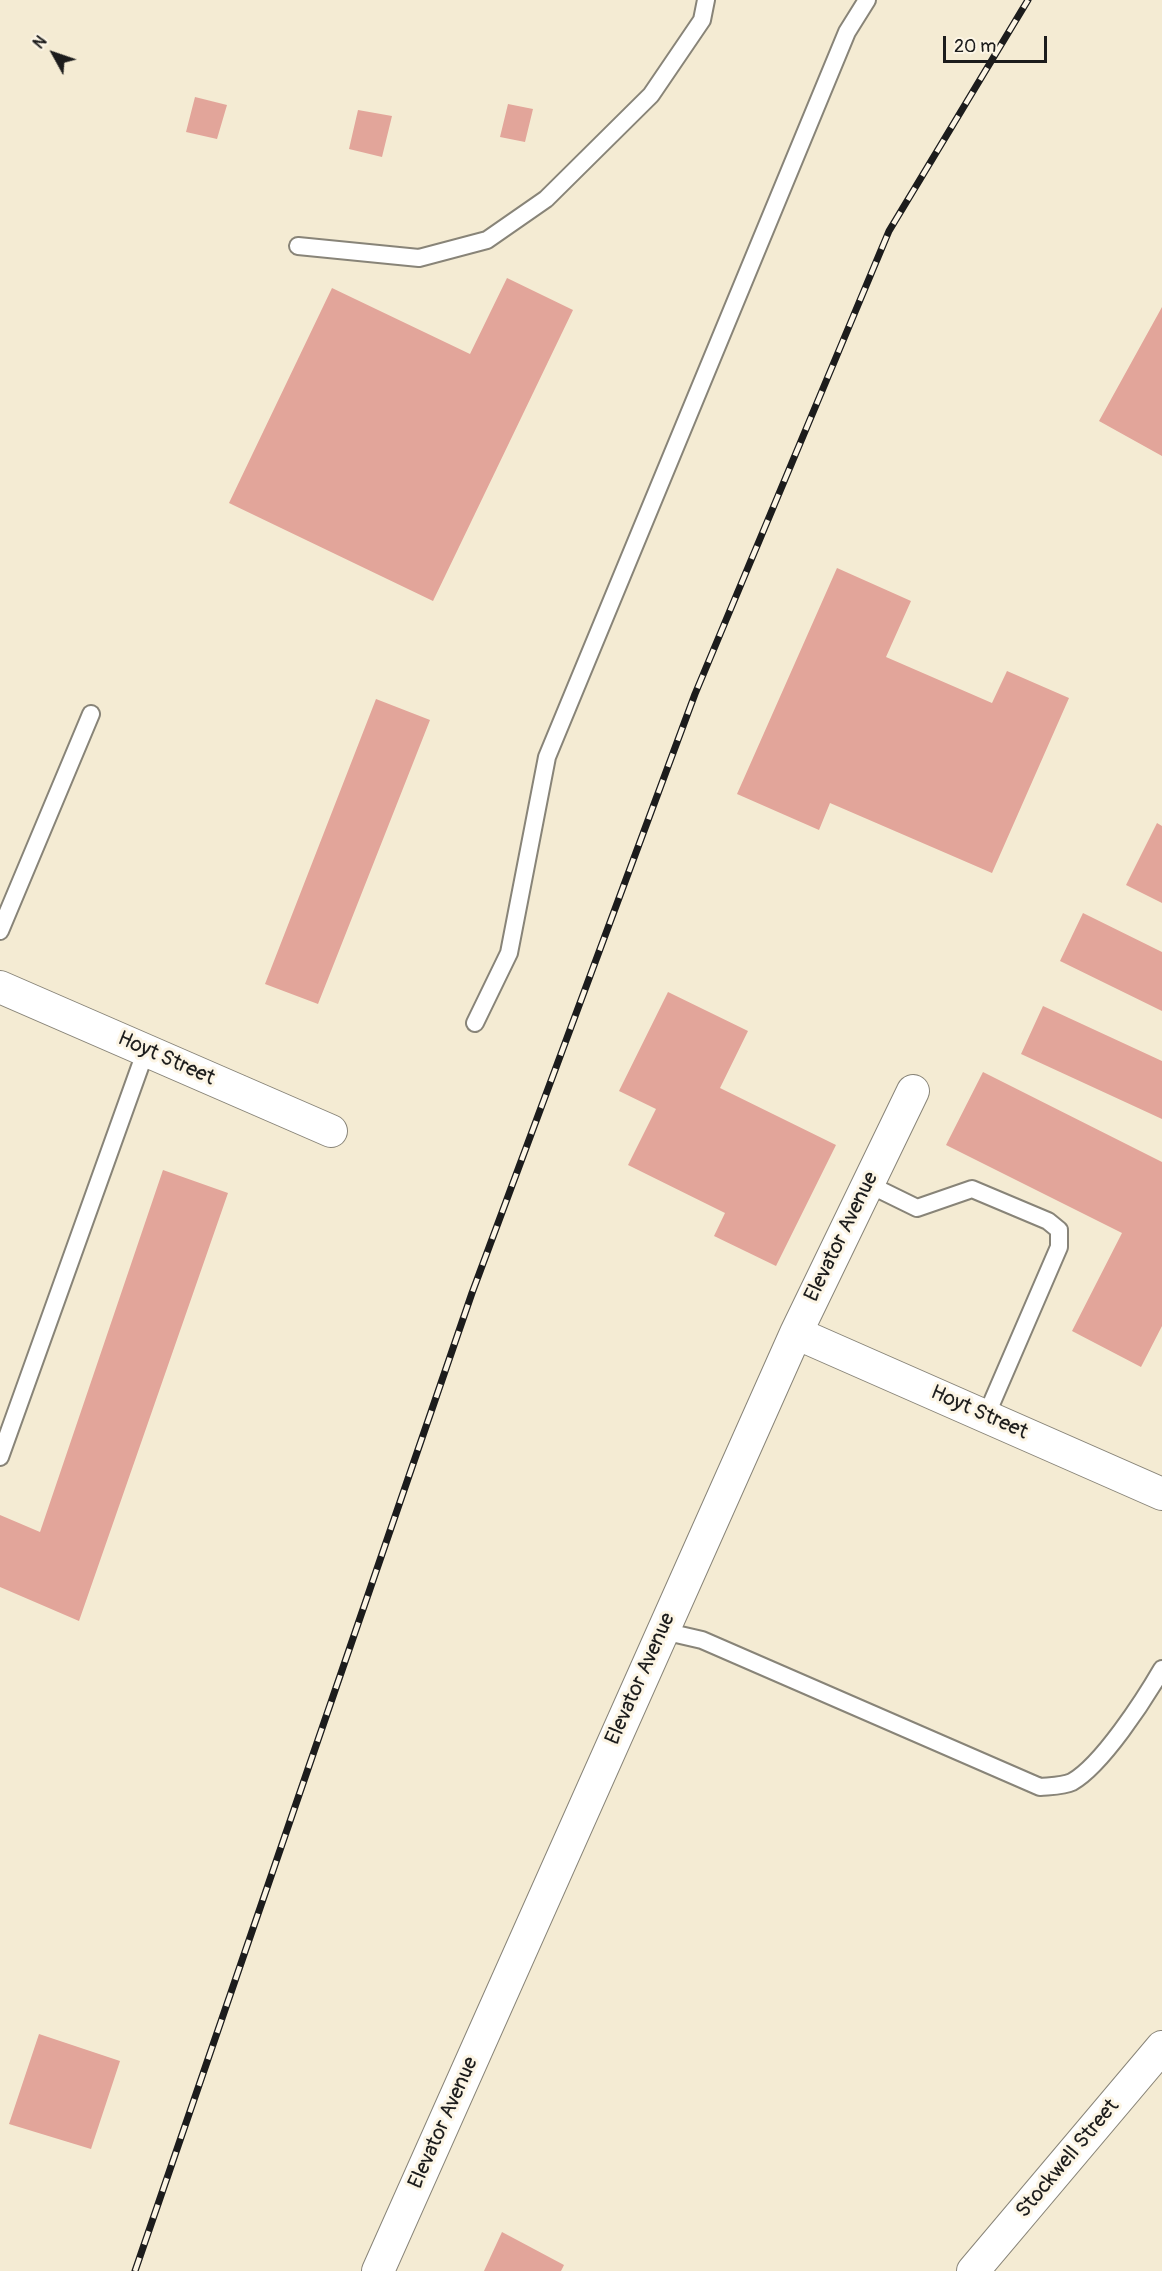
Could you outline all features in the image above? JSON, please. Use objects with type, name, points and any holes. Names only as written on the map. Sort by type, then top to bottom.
[{"type":"street","name":"Hoyt Street","points":[[0,987],[331,1131]]},
{"type":"street","name":"Elevator Avenue","points":[[378,2271],[795,1332],[913,1091]]},
{"type":"street","name":"Hoyt Street","points":[[795,1332],[1162,1494]]},
{"type":"street","name":"Stockwell Street","points":[[973,2271],[1162,2047]]},
{"type":"lane","points":[[298,246],[419,258],[487,240],[546,199],[651,95],[702,20],[706,0]]},
{"type":"lane","points":[[475,1023],[510,953],[547,757],[847,32],[867,0]]},
{"type":"lane","points":[[0,931],[91,714]]},
{"type":"lane","points":[[0,1457],[146,1050]]},
{"type":"lane","points":[[868,1184],[917,1208],[972,1190],[1048,1221],[1059,1230],[1059,1247],[986,1416]]},
{"type":"lane","points":[[663,1631],[702,1640],[1040,1787],[1071,1783],[1098,1759],[1144,1699],[1162,1669]]},
{"type":"building","points":[[195,97],[227,105],[217,139],[186,132]]},
{"type":"building","points":[[508,104],[533,109],[525,142],[500,137]]},
{"type":"building","points":[[358,110],[392,116],[382,157],[349,149]]},
{"type":"building","points":[[507,278],[573,310],[433,601],[229,503],[332,288],[470,354]]},
{"type":"building","points":[[1162,307],[1162,456],[1099,421]]},
{"type":"building","points":[[837,568],[911,601],[886,657],[992,703],[1007,671],[1069,698],[992,873],[830,803],[819,830],[737,794]]},
{"type":"building","points":[[376,699],[430,720],[318,1004],[265,984]]},
{"type":"building","points":[[1157,823],[1162,826],[1162,903],[1126,885]]},
{"type":"building","points":[[1083,913],[1162,952],[1162,1011],[1060,961]]},
{"type":"building","points":[[668,992],[748,1031],[720,1088],[836,1145],[776,1266],[714,1236],[725,1213],[628,1165],[656,1109],[619,1091]]},
{"type":"building","points":[[1043,1006],[1162,1061],[1162,1119],[1021,1054]]},
{"type":"building","points":[[983,1072],[1162,1162],[1162,1326],[1141,1367],[1072,1331],[1122,1233],[946,1145]]},
{"type":"building","points":[[163,1170],[228,1193],[79,1621],[0,1587],[0,1515],[40,1532]]},
{"type":"building","points":[[39,2034],[120,2061],[91,2149],[9,2124]]},
{"type":"building","points":[[502,2232],[564,2265],[561,2271],[484,2271]]},
{"type":"railway","points":[[135,2271],[472,1293],[695,694],[889,231],[1028,0]]}]
